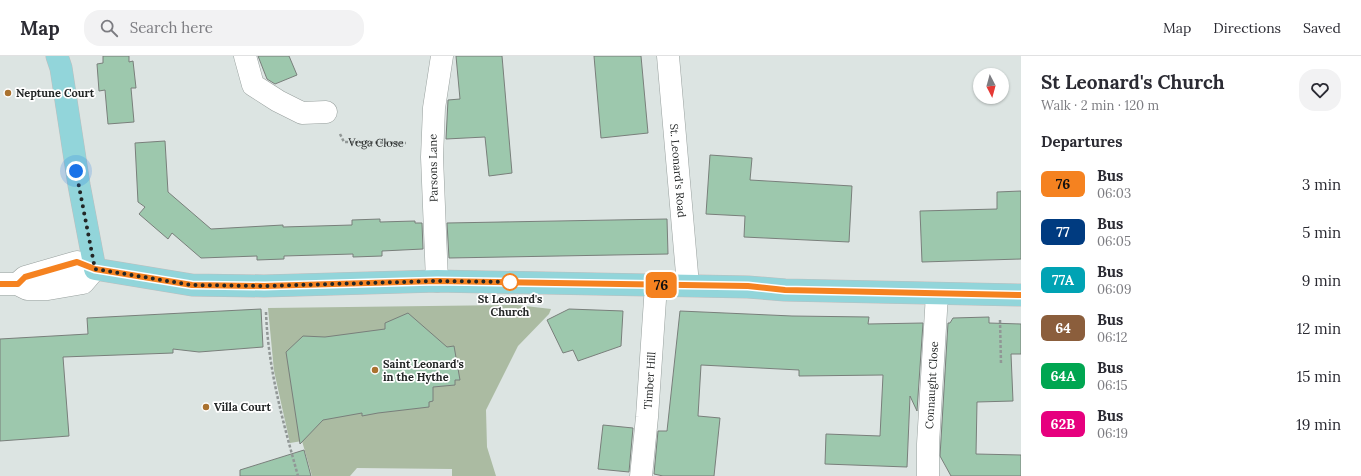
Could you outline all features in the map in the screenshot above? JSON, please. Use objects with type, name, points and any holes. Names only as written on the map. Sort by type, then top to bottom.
[{"type":"main road","points":[[57,56],[95,269],[192,285],[264,286],[437,281],[748,286],[785,290],[1021,295]]},
{"type":"street","points":[[245,56],[253,85],[278,101],[302,113],[326,112]]},
{"type":"street","name":"Parsons Lane","points":[[437,281],[432,157],[434,108],[442,56]]},
{"type":"street","name":"St. Leonard's Road","points":[[668,56],[688,285]]},
{"type":"street","points":[[9,284],[25,277],[77,262],[95,269]]},
{"type":"street","name":"Timber Hill","points":[[641,476],[647,417],[656,285]]},
{"type":"street","name":"Connaught Close","points":[[928,476],[928,444],[937,294]]},
{"type":"path","name":"Vega Close","points":[[326,112],[344,142],[410,143],[432,157]]},
{"type":"path","points":[[264,286],[271,368],[280,410],[298,476]]},
{"type":"path","points":[[999,294],[1001,364]]},
{"type":"green space","points":[[517,305],[551,309],[549,314],[518,346],[486,410],[487,447],[496,476],[452,476],[452,469],[357,468],[350,476],[312,476],[302,441],[290,443],[274,371],[268,308]]},
{"type":"building","points":[[103,56],[129,56],[129,62],[133,61],[136,88],[131,88],[134,122],[108,124],[105,90],[99,91],[97,64],[103,63]]},
{"type":"building","points":[[258,56],[289,56],[297,75],[275,84],[267,79]]},
{"type":"building","points":[[456,56],[502,56],[512,173],[489,176],[485,137],[446,139],[448,100],[460,99]]},
{"type":"building","points":[[594,56],[641,56],[648,133],[601,138]]},
{"type":"building","points":[[165,141],[168,192],[211,229],[283,225],[283,227],[352,225],[352,220],[380,219],[380,222],[415,221],[415,223],[422,223],[423,249],[382,251],[382,256],[353,257],[353,254],[284,256],[284,259],[257,260],[257,256],[201,258],[172,233],[168,239],[139,214],[145,207],[138,202],[135,143]]},
{"type":"building","points":[[710,155],[752,158],[750,180],[852,186],[849,242],[744,237],[745,216],[706,214]]},
{"type":"building","points":[[1021,191],[1021,259],[922,262],[920,211],[997,209],[997,192]]},
{"type":"building","points":[[667,219],[668,254],[449,258],[447,223]]},
{"type":"building","points":[[261,309],[263,347],[199,352],[173,349],[173,353],[63,357],[69,436],[0,441],[0,339],[88,334],[87,318]]},
{"type":"building","points":[[569,309],[623,311],[621,346],[578,361],[573,350],[563,353],[547,320]]},
{"type":"building","points":[[680,311],[792,316],[869,317],[868,324],[923,323],[917,411],[910,396],[907,467],[825,464],[826,434],[880,436],[883,375],[799,376],[799,370],[701,365],[698,416],[720,418],[714,476],[663,476],[654,474],[658,431],[667,431]]},
{"type":"building","name":"Saint Leonard's in the Hythe","points":[[408,313],[447,347],[454,346],[460,380],[455,380],[455,385],[433,387],[433,401],[429,402],[429,407],[362,416],[362,413],[323,420],[300,444],[286,352],[303,336],[325,337],[385,329],[385,323]]},
{"type":"building","points":[[989,317],[989,323],[1021,324],[1021,354],[1011,354],[1013,401],[977,402],[976,454],[1021,455],[1021,476],[951,476],[940,456],[948,323],[950,323],[953,318]]},
{"type":"building","points":[[603,425],[633,428],[629,472],[598,469]]},
{"type":"building","points":[[304,450],[311,476],[240,476],[240,470]]},
{"type":"bus line","name":"76","points":[[0,284],[18,284],[25,277],[77,262],[95,269],[192,285],[264,286],[437,281],[748,286],[785,290],[1021,295]]},
{"type":"place","name":"Neptune Court","points":[[8,93]]},
{"type":"place","name":"St Leonard's Church","points":[[510,282]]},
{"type":"place","name":"Saint Leonard's in the Hythe","points":[[375,370]]},
{"type":"place","name":"Villa Court","points":[[206,407]]},
{"type":"route","points":[[76,171],[95,269],[192,285],[264,286],[437,281],[515,282],[510,282]]}]
